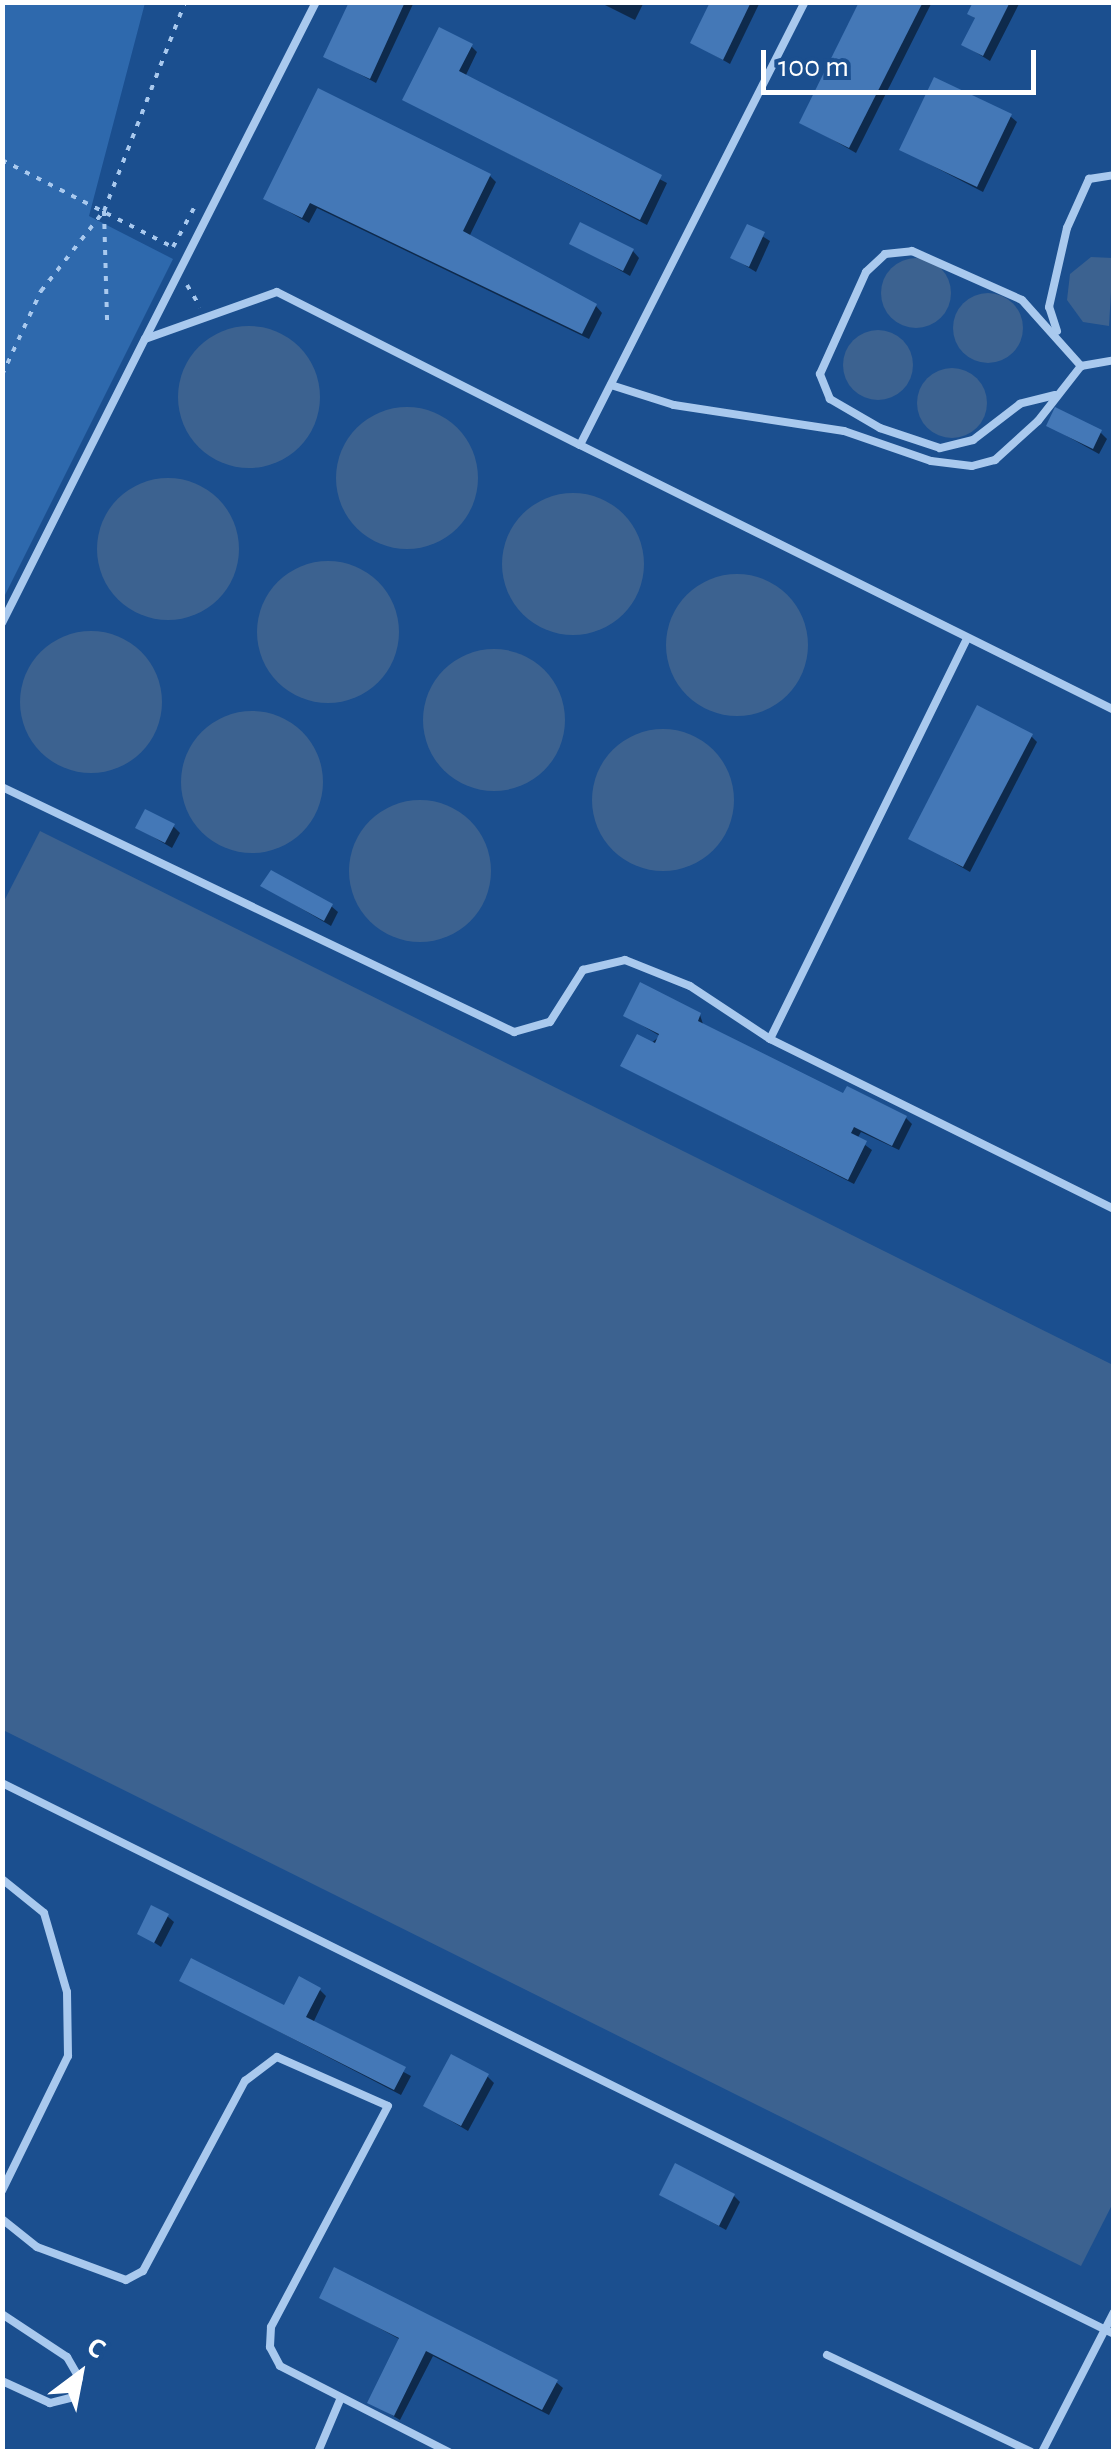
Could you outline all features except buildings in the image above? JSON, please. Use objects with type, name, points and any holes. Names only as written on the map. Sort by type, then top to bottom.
[{"type":"lane","points":[[2,622],[316,2]]},
{"type":"lane","points":[[580,444],[805,2]]},
{"type":"lane","points":[[1058,334],[1049,307],[1067,228],[1089,179],[1114,176]]},
{"type":"lane","points":[[1055,395],[1020,404],[973,440],[940,448],[880,428],[830,400],[820,374],[866,272],[884,254],[912,251],[1022,300],[1058,334],[1081,366]]},
{"type":"lane","points":[[145,338],[277,292],[854,576],[966,639],[1114,710]]},
{"type":"lane","points":[[611,385],[674,405],[844,431],[930,460],[972,466],[995,460],[1038,422],[1081,366],[1114,360]]},
{"type":"lane","points":[[770,1039],[966,639]]},
{"type":"lane","points":[[2,787],[514,1032],[550,1022],[583,970],[625,960],[690,986],[770,1039],[1114,1209]]},
{"type":"lane","points":[[2,1783],[1109,2332]]},
{"type":"lane","points":[[2,1879],[44,1913],[68,1992],[68,2056],[5,2178],[2,2191]]},
{"type":"lane","points":[[2,2218],[37,2247],[126,2280],[143,2271],[245,2081],[277,2057],[388,2106],[271,2327],[270,2347],[280,2366],[340,2400],[449,2452]]},
{"type":"lane","points":[[1042,2452],[1109,2332],[1114,2312]]},
{"type":"lane","points":[[2,2314],[67,2356],[79,2378],[74,2397],[50,2404],[2,2381]]},
{"type":"lane","points":[[827,2355],[1030,2452]]},
{"type":"lane","points":[[318,2452],[340,2400]]},
{"type":"path","points":[[2,375],[41,291],[104,211],[185,2]]},
{"type":"path","points":[[2,160],[173,247],[194,208]]},
{"type":"path","points":[[104,211],[106,320]]},
{"type":"path","points":[[179,273],[206,317]]},
{"type":"shaded area","points":[[3,2],[145,3],[89,216],[173,259],[3,599]]},
{"type":"shaded area","points":[[1091,257],[1113,258],[1109,326],[1083,322],[1067,300],[1070,274]]},
{"type":"shaded area","points":[[916,258],[930,260],[941,268],[949,279],[949,307],[941,318],[930,326],[916,328],[902,326],[891,318],[883,307],[881,293],[883,279],[891,268],[902,260]]},
{"type":"shaded area","points":[[988,293],[1002,295],[1013,303],[1021,314],[1021,342],[1013,353],[1002,361],[988,363],[974,361],[963,353],[955,342],[953,328],[955,314],[963,303],[974,295]]},
{"type":"shaded area","points":[[249,326],[276,332],[299,347],[314,370],[320,397],[314,424],[299,447],[276,462],[249,468],[222,462],[199,447],[184,424],[178,397],[184,370],[199,347],[222,332]]},
{"type":"shaded area","points":[[878,330],[892,332],[903,340],[911,351],[911,379],[903,390],[892,398],[878,400],[864,398],[853,390],[845,379],[843,365],[845,351],[853,340],[864,332]]},
{"type":"shaded area","points":[[952,368],[966,370],[977,378],[985,389],[985,417],[977,428],[966,436],[952,438],[938,436],[927,428],[919,417],[917,403],[919,389],[927,378],[938,370]]},
{"type":"shaded area","points":[[407,407],[434,413],[457,428],[472,451],[478,478],[472,505],[457,528],[434,543],[407,549],[380,543],[357,528],[342,505],[336,478],[342,451],[357,428],[380,413]]},
{"type":"shaded area","points":[[168,478],[195,484],[218,499],[233,522],[239,549],[233,576],[218,599],[195,614],[168,620],[141,614],[118,599],[103,576],[97,549],[103,522],[118,499],[141,484]]},
{"type":"shaded area","points":[[573,493],[600,499],[623,514],[638,537],[644,564],[638,591],[623,614],[600,629],[573,635],[546,629],[523,614],[508,591],[502,564],[508,537],[523,514],[546,499]]},
{"type":"shaded area","points":[[328,561],[355,567],[378,582],[393,605],[399,632],[393,659],[378,682],[355,697],[328,703],[301,697],[278,682],[263,659],[257,632],[263,605],[278,582],[301,567]]},
{"type":"shaded area","points":[[737,574],[764,580],[787,595],[802,618],[808,645],[802,672],[787,695],[764,710],[737,716],[710,710],[687,695],[672,672],[666,645],[672,618],[687,595],[710,580]]},
{"type":"shaded area","points":[[91,631],[118,637],[141,652],[156,675],[162,702],[156,729],[141,752],[118,767],[91,773],[64,767],[41,752],[26,729],[20,702],[26,675],[41,652],[64,637]]},
{"type":"shaded area","points":[[494,649],[521,655],[544,670],[559,693],[565,720],[559,747],[544,770],[521,785],[494,791],[467,785],[444,770],[429,747],[423,720],[429,693],[444,670],[467,655]]},
{"type":"shaded area","points":[[252,711],[279,716],[302,732],[318,755],[323,782],[318,809],[302,832],[279,848],[252,853],[225,848],[202,832],[186,809],[181,782],[186,755],[202,732],[225,716]]},
{"type":"shaded area","points":[[663,729],[690,735],[713,750],[728,773],[734,800],[728,827],[713,850],[690,865],[663,871],[636,865],[613,850],[598,827],[592,800],[598,773],[613,750],[636,735]]},
{"type":"shaded area","points":[[420,800],[447,806],[470,821],[485,844],[491,871],[485,898],[470,921],[447,936],[420,942],[393,936],[370,921],[355,898],[349,871],[355,844],[370,821],[393,806]]},
{"type":"shaded area","points":[[40,831],[1113,1365],[1114,2201],[1081,2266],[3,1730],[2,905]]}]
